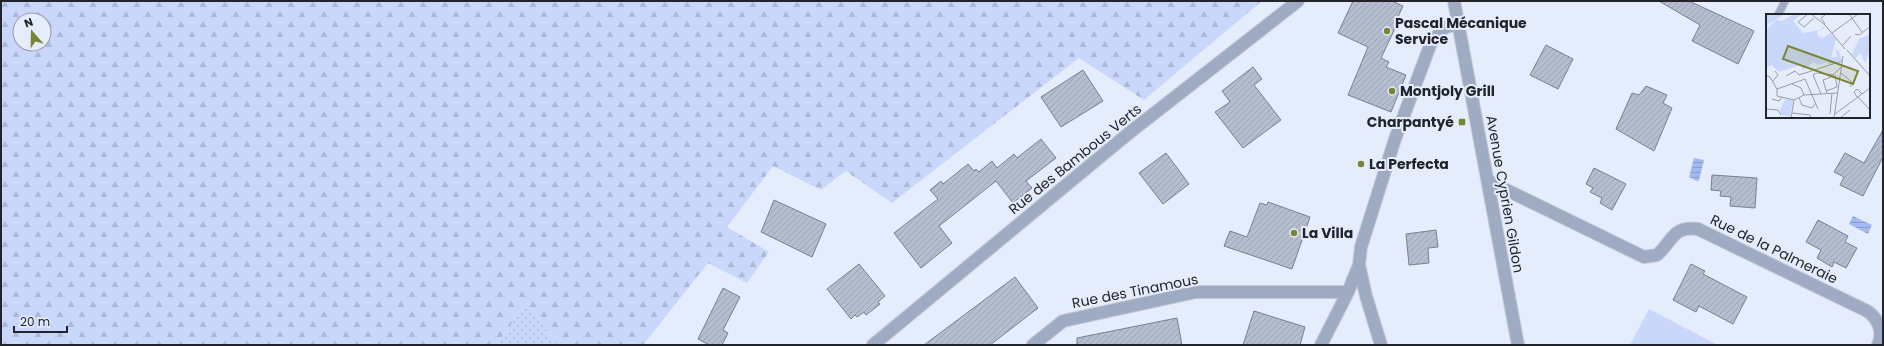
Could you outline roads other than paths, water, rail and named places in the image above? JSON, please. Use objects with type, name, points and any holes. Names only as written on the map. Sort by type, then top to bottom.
[{"type":"street","name":"Rue des Bambous Verts","points":[[873,345],[1129,133],[1298,1]]},
{"type":"street","name":"Avenue Cyprien Gildon","points":[[1454,1],[1518,345]]},
{"type":"street","points":[[1321,345],[1348,292],[1359,265],[1361,247],[1379,189],[1431,43],[1444,28],[1458,23]]},
{"type":"street","name":"Rue de la Palmeraie","points":[[1488,181],[1644,257],[1657,255],[1671,238],[1681,230],[1698,229],[1867,310],[1876,319],[1881,331],[1878,345]]},
{"type":"street","points":[[1359,265],[1366,296],[1381,345]]},
{"type":"street","name":"Rue des Tinamous","points":[[1032,345],[1063,321],[1196,292],[1348,292]]},
{"type":"lane","points":[[1778,14],[1785,1]]},
{"type":"place","name":"Pascal Mécanique Service","points":[[1387,31]]},
{"type":"place","name":"Montjoly Grill","points":[[1392,91]]},
{"type":"place","name":"Charpantyé","points":[[1462,122]]},
{"type":"place","name":"La Perfecta","points":[[1361,164]]},
{"type":"place","name":"La Villa","points":[[1294,233]]}]
